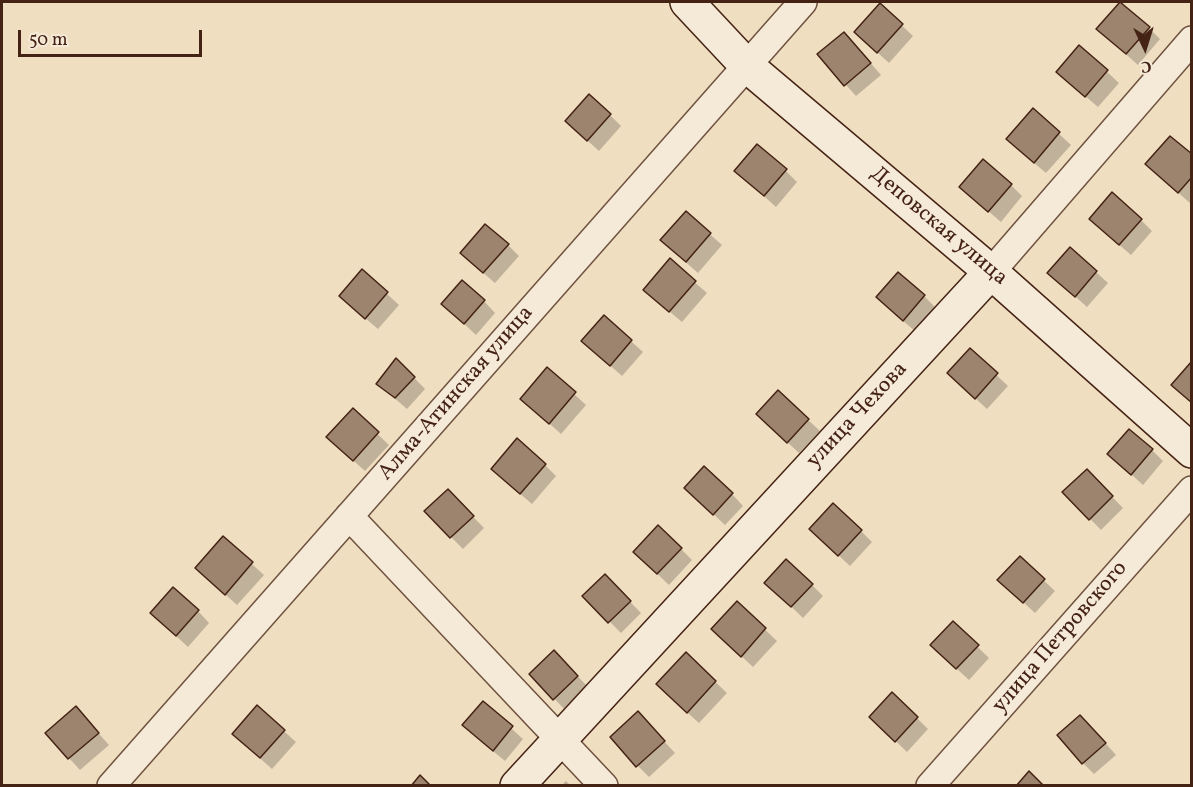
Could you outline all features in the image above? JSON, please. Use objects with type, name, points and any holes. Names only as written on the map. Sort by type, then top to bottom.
[{"type":"street","name":"Деповская улица","points":[[687,2],[746,65],[991,272],[1191,451]]},
{"type":"street","name":"Алма-Атинская улица","points":[[111,786],[803,2]]},
{"type":"street","name":"улица Чехова","points":[[517,786],[991,272],[1191,39]]},
{"type":"street","name":"улица Петровского","points":[[930,786],[1191,490]]},
{"type":"street","points":[[349,516],[604,786]]},
{"type":"building","points":[[1120,2],[1150,27],[1126,54],[1096,29]]},
{"type":"building","points":[[880,3],[903,24],[877,53],[854,32]]},
{"type":"building","points":[[844,32],[871,63],[844,86],[817,54]]},
{"type":"building","points":[[1079,45],[1108,70],[1085,97],[1056,72]]},
{"type":"building","points":[[589,94],[611,114],[587,141],[565,121]]},
{"type":"building","points":[[1033,108],[1060,132],[1034,163],[1006,139]]},
{"type":"building","points":[[1170,136],[1192,154],[1192,177],[1178,193],[1145,164]]},
{"type":"building","points":[[757,144],[787,169],[764,196],[734,171]]},
{"type":"building","points":[[983,159],[1012,184],[988,212],[959,187]]},
{"type":"building","points":[[1112,192],[1142,219],[1119,245],[1089,219]]},
{"type":"building","points":[[686,211],[711,233],[686,262],[660,240]]},
{"type":"building","points":[[485,224],[509,244],[483,273],[460,253]]},
{"type":"building","points":[[1070,247],[1097,271],[1075,297],[1047,273]]},
{"type":"building","points":[[670,258],[696,281],[669,312],[643,290]]},
{"type":"building","points":[[362,269],[388,292],[365,319],[339,296]]},
{"type":"building","points":[[898,272],[925,295],[903,321],[876,297]]},
{"type":"building","points":[[462,280],[485,300],[464,324],[441,304]]},
{"type":"building","points":[[604,315],[632,340],[610,366],[581,341]]},
{"type":"building","points":[[970,348],[998,373],[975,399],[947,373]]},
{"type":"building","points":[[396,358],[415,377],[395,398],[376,384]]},
{"type":"building","points":[[1192,361],[1192,403],[1171,385]]},
{"type":"building","points":[[547,367],[576,392],[549,424],[520,399]]},
{"type":"building","points":[[778,390],[809,419],[787,443],[756,414]]},
{"type":"building","points":[[353,408],[379,432],[353,461],[326,437]]},
{"type":"building","points":[[1129,429],[1153,449],[1131,475],[1107,454]]},
{"type":"building","points":[[517,438],[546,464],[520,494],[491,469]]},
{"type":"building","points":[[704,466],[733,493],[713,515],[684,488]]},
{"type":"building","points":[[1087,469],[1113,496],[1089,520],[1062,492]]},
{"type":"building","points":[[448,489],[474,516],[450,538],[424,511]]},
{"type":"building","points":[[833,503],[862,530],[838,556],[809,529]]},
{"type":"building","points":[[658,525],[682,548],[657,574],[633,552]]},
{"type":"building","points":[[223,536],[253,562],[225,595],[195,568]]},
{"type":"building","points":[[1020,556],[1045,579],[1023,603],[997,580]]},
{"type":"building","points":[[786,559],[813,584],[791,607],[764,583]]},
{"type":"building","points":[[605,574],[631,601],[608,623],[582,596]]},
{"type":"building","points":[[173,587],[199,610],[176,636],[150,613]]},
{"type":"building","points":[[737,601],[766,628],[741,657],[711,629]]},
{"type":"building","points":[[953,621],[979,645],[956,669],[930,645]]},
{"type":"building","points":[[554,650],[578,676],[553,700],[529,674]]},
{"type":"building","points":[[686,652],[716,681],[687,713],[656,684]]},
{"type":"building","points":[[892,692],[918,717],[895,742],[869,717]]},
{"type":"building","points":[[483,701],[513,726],[493,751],[462,725]]},
{"type":"building","points":[[257,705],[285,730],[260,758],[232,734]]},
{"type":"building","points":[[76,706],[99,733],[68,759],[45,733]]},
{"type":"building","points":[[638,711],[665,741],[636,767],[610,737]]},
{"type":"building","points":[[1080,715],[1106,743],[1082,764],[1057,735]]},
{"type":"building","points":[[1029,771],[1044,786],[1016,786]]},
{"type":"building","points":[[420,775],[431,786],[411,786]]}]
